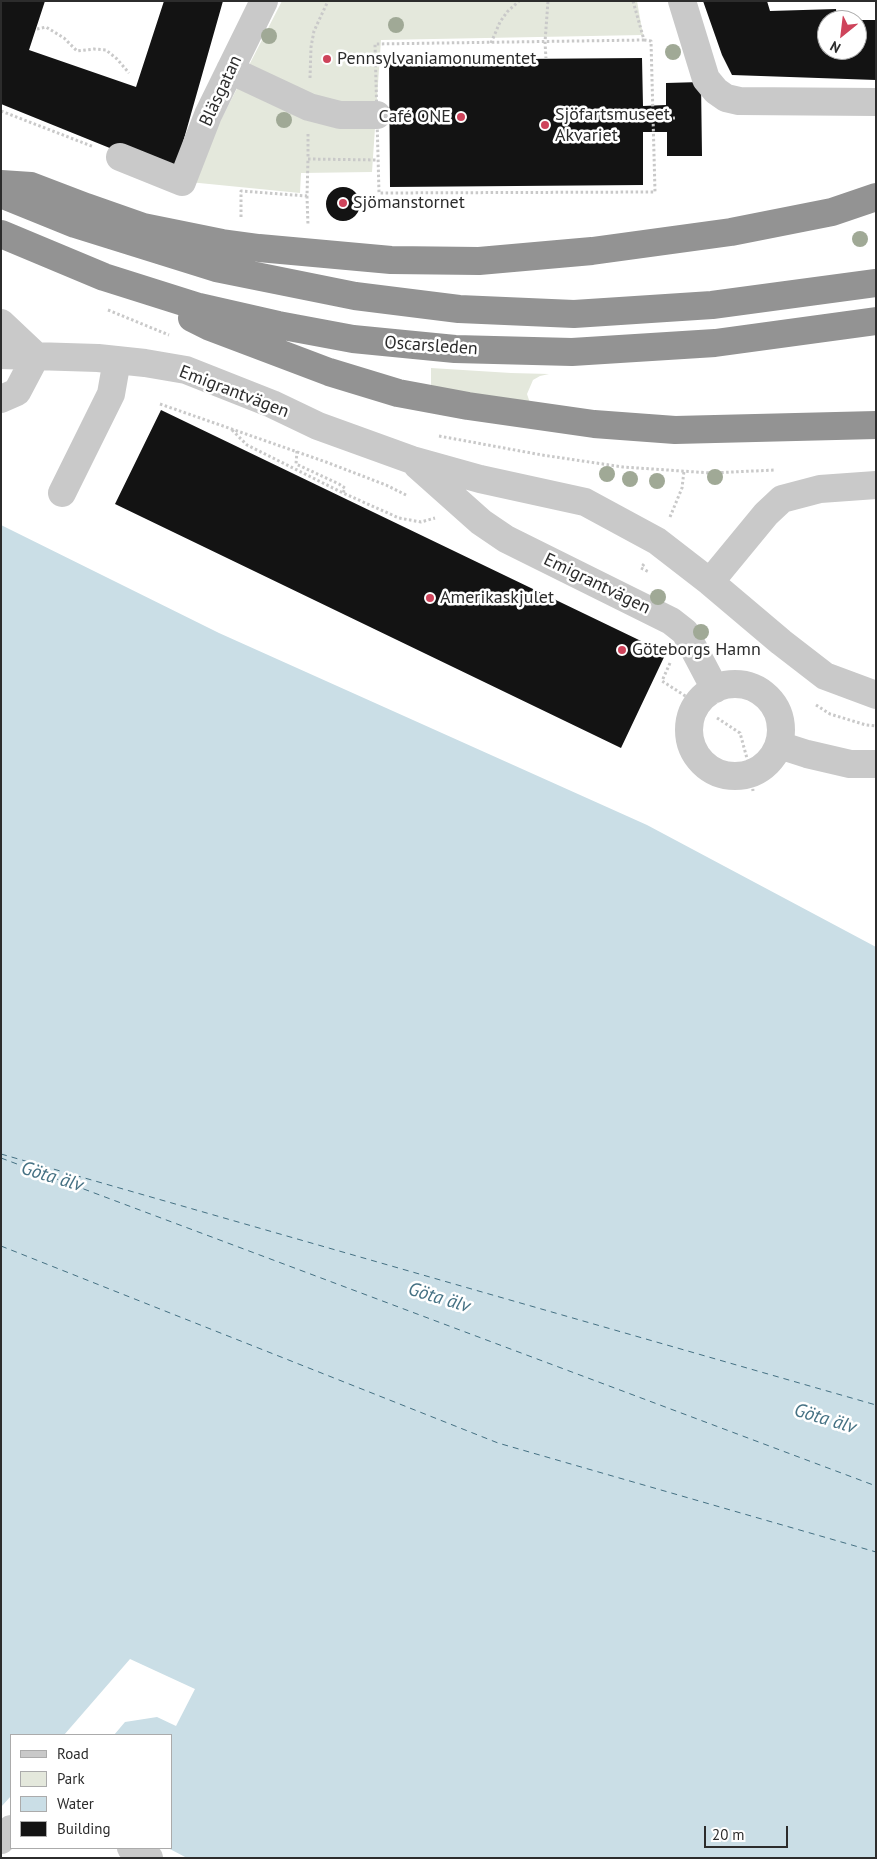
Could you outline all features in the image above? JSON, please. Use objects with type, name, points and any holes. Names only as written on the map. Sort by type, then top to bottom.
[{"type":"highway","points":[[1,184],[31,186],[143,227],[222,243],[391,260],[469,261],[592,251],[731,232],[832,212],[876,197]]},
{"type":"highway","points":[[1,194],[75,224],[216,268],[355,296],[459,309],[574,314],[712,305],[876,283]]},
{"type":"highway","name":"Oscarsleden","points":[[1,234],[104,277],[199,307],[278,325],[353,339],[455,350],[572,352],[714,344],[876,321]]},
{"type":"highway","points":[[104,277],[210,327],[329,372],[398,393],[468,406],[594,424],[675,430],[876,425]]},
{"type":"street","name":"Bläsgatan","points":[[120,157],[182,182],[208,115],[264,1]]},
{"type":"street","points":[[682,1],[706,79],[716,91],[726,98],[739,101],[876,102]]},
{"type":"street","points":[[230,70],[309,107],[340,115],[377,115]]},
{"type":"street","points":[[1,323],[36,356],[17,392],[1,399]]},
{"type":"street","name":"Emigrantvägen","points":[[1,355],[71,356],[118,360],[186,370],[272,404],[318,426],[412,460],[480,479],[585,502],[657,541],[825,676],[871,693]]},
{"type":"street","points":[[62,493],[111,394],[118,360]]},
{"type":"street","name":"Emigrantvägen","points":[[412,460],[481,522],[506,540],[671,621],[685,632],[706,697]]},
{"type":"street","points":[[710,582],[766,514],[782,499],[820,489],[876,485]]},
{"type":"street","points":[[730,684],[745,685],[760,690],[771,701],[779,714],[781,729],[779,745],[773,757],[763,766],[752,782],[739,775],[726,775],[704,763],[696,753],[691,741],[692,716],[706,697],[730,684]]},
{"type":"street","points":[[779,745],[850,764],[876,764]]},
{"type":"street","points":[[1,1840],[10,1830]]},
{"type":"street","points":[[133,1849],[149,1858]]},
{"type":"path","points":[[308,210],[311,46],[314,31],[328,1]]},
{"type":"path","points":[[491,42],[500,22],[519,1]]},
{"type":"path","points":[[546,59],[545,42],[548,1]]},
{"type":"path","points":[[633,1],[644,40]]},
{"type":"path","points":[[36,28],[46,27],[64,38],[77,51],[94,48],[106,50],[118,59],[129,73]]},
{"type":"path","points":[[651,41],[654,192],[379,193],[375,44],[491,42],[651,41]]},
{"type":"path","points":[[1,112],[67,137]]},
{"type":"path","points":[[653,119],[676,118]]},
{"type":"path","points":[[308,159],[378,160]]},
{"type":"path","points":[[242,223],[242,191],[307,196]]},
{"type":"path","points":[[160,404],[386,485],[416,500]]},
{"type":"path","points":[[230,429],[247,445],[343,493],[400,518],[421,522],[436,517]]},
{"type":"path","points":[[296,464],[339,484],[344,488],[343,493]]},
{"type":"path","points":[[430,511],[441,523]]},
{"type":"path","points":[[672,659],[662,681],[706,697],[740,733],[752,782]]},
{"type":"path","points":[[866,725],[876,726]]},
{"type":"green space","points":[[282,1],[637,1],[643,35],[381,40],[372,172],[301,173],[300,193],[189,182]]},
{"type":"green space","points":[[431,368],[549,374],[533,380],[527,394],[530,403],[431,387]]},
{"type":"water","name":"Göta älv","points":[[1,525],[219,633],[647,825],[876,947],[876,1858],[187,1858],[170,1849],[172,1849],[172,1734],[10,1734],[10,1797],[1,1807]]},
{"type":"pier","points":[[130,1659],[195,1689],[176,1726],[157,1717],[125,1722],[115,1734],[65,1734]]},
{"type":"building","points":[[1,1],[45,1],[29,50],[136,87],[164,1],[223,1],[174,174],[1,104]]},
{"type":"building","points":[[703,1],[767,1],[770,11],[836,9],[817,10],[817,60],[867,60],[867,20],[876,20],[876,80],[732,75],[722,55]]},
{"type":"building","name":"Sjöfartsmuseet Akvariet","points":[[642,58],[643,106],[666,105],[666,83],[701,82],[702,156],[667,156],[667,132],[643,132],[643,185],[390,187],[389,60]]},
{"type":"building","name":"Sjömanstornet","points":[[343,187],[350,188],[355,192],[359,197],[359,211],[355,216],[350,220],[343,221],[336,220],[331,216],[327,211],[326,204],[327,197],[331,192],[336,188]]},
{"type":"building","name":"Amerikaskjulet","points":[[161,410],[666,653],[621,748],[115,504]]},
{"type":"ferry route","points":[[1,1154],[876,1405]]},
{"type":"ferry route","points":[[1,1158],[876,1486]]},
{"type":"ferry route","points":[[1,1246],[498,1443],[876,1552]]},
{"type":"place","name":"Pennsylvaniamonumentet","points":[[327,59]]},
{"type":"place","name":"Café ONE","points":[[461,117]]},
{"type":"place","name":"Sjöfartsmuseet Akvariet","points":[[545,125]]},
{"type":"place","name":"Sjömanstornet","points":[[343,203]]},
{"type":"place","name":"Amerikaskjulet","points":[[430,598]]},
{"type":"place","name":"Göteborgs Hamn","points":[[622,650]]}]
